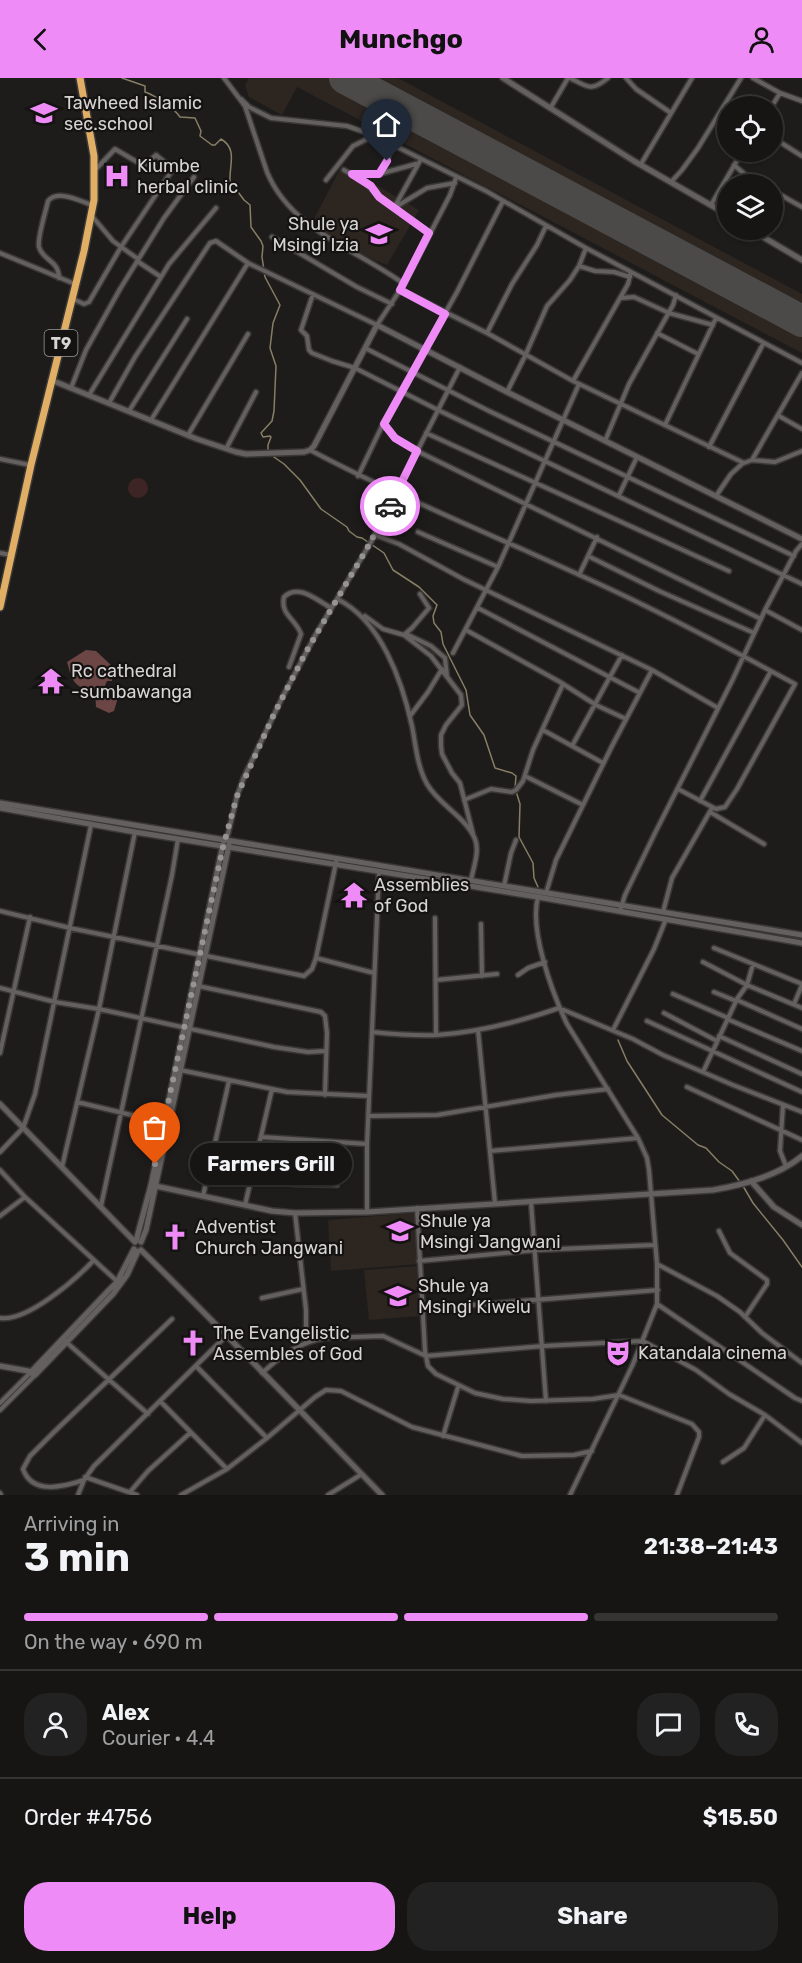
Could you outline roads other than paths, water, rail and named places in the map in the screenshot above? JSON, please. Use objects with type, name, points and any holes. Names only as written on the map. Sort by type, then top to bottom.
[{"type":"highway","name":"T9","points":[[0,607],[31,465],[92,215],[95,169],[80,78]]},
{"type":"street","points":[[224,78],[241,99],[255,110],[271,118],[347,126],[374,135],[456,180],[503,201],[630,275],[676,296],[802,363]]},
{"type":"street","points":[[503,78],[717,209]]},
{"type":"street","points":[[551,107],[569,78],[590,88],[598,86],[608,78]]},
{"type":"street","points":[[626,78],[636,89],[671,113]]},
{"type":"street","points":[[641,164],[692,78]]},
{"type":"street","points":[[671,182],[693,154],[741,78]]},
{"type":"street","points":[[753,78],[780,93],[802,101]]},
{"type":"street","points":[[241,99],[267,172],[285,202],[296,214],[327,237],[404,284]]},
{"type":"street","points":[[326,180],[353,146],[374,135]]},
{"type":"street","points":[[783,144],[802,156]]},
{"type":"street","points":[[379,174],[387,161],[392,145]]},
{"type":"street","points":[[72,299],[84,304],[90,302],[121,247],[173,169],[156,155],[144,166],[115,149],[95,169]]},
{"type":"street","points":[[352,174],[379,174],[419,161]]},
{"type":"street","points":[[394,208],[419,161]]},
{"type":"street","points":[[711,205],[736,162]]},
{"type":"street","points":[[734,165],[744,174]]},
{"type":"street","points":[[344,170],[371,186],[379,197],[429,233]]},
{"type":"street","points":[[71,388],[90,341],[164,218],[194,177]]},
{"type":"street","points":[[394,208],[427,188],[456,180]]},
{"type":"street","points":[[310,450],[377,325],[404,284],[456,180]]},
{"type":"street","points":[[59,278],[58,268],[42,253],[39,245],[48,201],[57,195],[93,206]]},
{"type":"street","points":[[783,196],[802,207]]},
{"type":"street","points":[[358,476],[503,201]]},
{"type":"street","points":[[89,395],[161,277],[216,207]]},
{"type":"street","points":[[92,215],[103,231],[161,277]]},
{"type":"street","points":[[487,333],[514,278],[537,245],[546,226]]},
{"type":"street","points":[[272,237],[357,287],[392,304]]},
{"type":"street","points":[[769,240],[802,260]]},
{"type":"street","points":[[109,403],[135,357],[210,243],[216,241],[248,263],[377,325],[802,539]]},
{"type":"street","points":[[507,392],[547,306],[570,280],[586,248]]},
{"type":"street","points":[[0,253],[75,284]]},
{"type":"street","points":[[151,420],[248,263]]},
{"type":"street","points":[[579,266],[599,272],[610,271],[630,275]]},
{"type":"street","points":[[573,381],[620,298],[630,275]]},
{"type":"street","points":[[400,290],[487,333],[573,381],[744,463]]},
{"type":"street","points":[[313,294],[301,327],[308,339],[309,350],[332,361],[355,368],[802,584]]},
{"type":"street","points":[[605,441],[620,403],[674,305],[676,296]]},
{"type":"street","points":[[620,298],[634,297],[669,313],[713,325]]},
{"type":"street","points":[[665,425],[716,318]]},
{"type":"street","points":[[129,411],[187,319]]},
{"type":"street","points":[[657,333],[698,354]]},
{"type":"street","points":[[188,435],[248,334]]},
{"type":"street","points":[[709,447],[764,344]]},
{"type":"street","points":[[365,348],[794,556]]},
{"type":"street","points":[[0,1410],[119,1283],[138,1246],[237,796],[252,760],[297,670],[375,535],[460,368]]},
{"type":"street","points":[[752,460],[802,373]]},
{"type":"street","points":[[51,380],[226,449],[246,454],[310,450],[358,476],[630,598],[795,684],[731,799],[721,810],[711,810]]},
{"type":"street","points":[[453,653],[498,567],[579,384]]},
{"type":"street","points":[[226,449],[255,392]]},
{"type":"street","points":[[779,416],[802,429]]},
{"type":"street","points":[[384,424],[395,438],[417,451],[761,619]]},
{"type":"street","points":[[426,433],[729,571]]},
{"type":"street","points":[[716,496],[731,474],[744,463],[752,460],[775,462],[802,451]]},
{"type":"street","points":[[619,495],[637,457]]},
{"type":"street","points":[[0,459],[31,465]]},
{"type":"street","points":[[418,532],[498,567]]},
{"type":"street","points":[[375,535],[399,544],[487,590],[652,670],[718,708]]},
{"type":"street","points":[[579,575],[597,537]]},
{"type":"street","points":[[621,909],[765,610],[802,544]]},
{"type":"street","points":[[0,553],[11,555]]},
{"type":"street","points":[[588,556],[659,591],[754,633]]},
{"type":"street","points":[[289,667],[301,634],[298,626],[285,612],[284,597],[291,592],[298,591],[331,608]]},
{"type":"street","points":[[405,634],[429,608],[420,594]]},
{"type":"street","points":[[337,599],[383,629],[405,634],[431,646],[445,658],[447,677]]},
{"type":"street","points":[[478,608],[640,693]]},
{"type":"street","points":[[765,610],[802,630]]},
{"type":"street","points":[[359,613],[383,645],[391,660],[410,716],[416,755],[427,784],[467,827],[477,844],[471,880]]},
{"type":"street","points":[[465,630],[563,684],[596,705],[626,719]]},
{"type":"street","points":[[405,634],[431,656],[461,694],[462,705],[446,725],[441,735],[441,746],[442,754],[460,783],[473,836]]},
{"type":"street","points":[[572,746],[622,655]]},
{"type":"street","points":[[410,716],[442,669]]},
{"type":"street","points":[[546,893],[556,860],[652,670]]},
{"type":"street","points":[[700,801],[771,672]]},
{"type":"street","points":[[464,800],[490,789],[513,792],[525,776],[533,750],[563,684]]},
{"type":"street","points":[[543,730],[603,763]]},
{"type":"street","points":[[525,776],[583,805]]},
{"type":"street","points":[[678,789],[764,844]]},
{"type":"street","points":[[0,803],[546,893],[666,919],[802,943]]},
{"type":"street","points":[[0,808],[178,839],[226,842],[379,872],[621,909],[663,912],[802,935]]},
{"type":"street","points":[[663,912],[672,878],[711,810]]},
{"type":"street","points":[[0,1152],[23,1128],[35,1094],[91,825]]},
{"type":"street","points":[[62,1167],[99,1009],[135,832]]},
{"type":"street","points":[[100,1206],[142,1018],[178,839]]},
{"type":"street","points":[[504,886],[516,840]]},
{"type":"street","points":[[0,911],[69,928],[300,976],[309,972],[316,958],[337,858]]},
{"type":"street","points":[[367,1212],[369,1096],[379,872]]},
{"type":"street","points":[[538,897],[535,908],[536,931],[559,1008],[638,1138],[647,1158],[657,1264],[657,1304],[619,1395],[570,1495]]},
{"type":"street","points":[[0,1053],[30,917]]},
{"type":"street","points":[[435,918],[436,1035]]},
{"type":"street","points":[[613,1030],[654,949],[666,919]]},
{"type":"street","points":[[481,924],[482,976]]},
{"type":"street","points":[[714,948],[802,985],[794,1004]]},
{"type":"street","points":[[166,1124],[180,1070],[186,1028],[198,986],[202,955]]},
{"type":"street","points":[[316,958],[374,973]]},
{"type":"street","points":[[518,975],[528,968],[545,962]]},
{"type":"street","points":[[703,962],[747,985],[802,1008]]},
{"type":"street","points":[[703,1072],[736,1000],[747,985],[753,964]]},
{"type":"street","points":[[436,980],[497,974]]},
{"type":"street","points":[[198,986],[321,1012],[327,1022],[325,1095]]},
{"type":"street","points":[[0,988],[55,1002],[99,1009],[282,1048],[308,1052],[326,1051]]},
{"type":"street","points":[[714,992],[802,1029]]},
{"type":"street","points":[[673,994],[802,1052]]},
{"type":"street","points":[[372,1032],[436,1035],[478,1030],[515,1023],[559,1008],[613,1030],[703,1072],[802,1112]]},
{"type":"street","points":[[664,1013],[717,1041]]},
{"type":"street","points":[[647,1021],[802,1092]]},
{"type":"street","points":[[478,1030],[495,1203]]},
{"type":"street","points":[[720,1036],[802,1074]]},
{"type":"street","points":[[180,1070],[272,1089],[325,1095],[369,1096]]},
{"type":"street","points":[[203,1196],[229,1081]]},
{"type":"street","points":[[687,1087],[802,1140]]},
{"type":"street","points":[[245,1205],[272,1089]]},
{"type":"street","points":[[369,1116],[424,1116],[608,1089]]},
{"type":"street","points":[[77,1102],[166,1124]]},
{"type":"street","points":[[0,1104],[382,1495]]},
{"type":"street","points":[[783,1105],[780,1151],[786,1166]]},
{"type":"street","points":[[262,1137],[368,1144]]},
{"type":"street","points":[[490,1151],[638,1138]]},
{"type":"street","points":[[153,1185],[245,1205],[296,1213],[367,1212],[531,1200],[692,1192],[745,1183],[786,1166],[802,1156]]},
{"type":"street","points":[[0,1170],[93,1261],[119,1283]]},
{"type":"street","points":[[252,1176],[293,1184],[337,1185]]},
{"type":"street","points":[[745,1183],[774,1207],[802,1225]]},
{"type":"street","points":[[0,1216],[26,1197]]},
{"type":"street","points":[[531,1200],[546,1401]]},
{"type":"street","points":[[417,1208],[428,1366],[436,1374],[458,1387],[503,1399],[546,1401],[619,1395],[686,1421],[699,1432],[677,1495]]},
{"type":"street","points":[[296,1213],[306,1310],[306,1343]]},
{"type":"street","points":[[719,1231],[730,1254],[767,1280],[767,1284],[745,1317]]},
{"type":"street","points":[[419,1262],[536,1250],[654,1245]]},
{"type":"street","points":[[0,1318],[15,1317],[42,1302],[65,1287],[93,1261]]},
{"type":"street","points":[[657,1264],[717,1296],[802,1363]]},
{"type":"street","points":[[262,1298],[303,1288]]},
{"type":"street","points":[[423,1309],[658,1290]]},
{"type":"street","points":[[657,1304],[802,1401]]},
{"type":"street","points":[[137,1495],[85,1478],[54,1490],[48,1490],[35,1485],[22,1469],[30,1456],[108,1378],[172,1319]]},
{"type":"street","points":[[78,1495],[85,1478],[107,1452],[228,1335]]},
{"type":"street","points":[[262,1373],[283,1354],[306,1343],[325,1338],[383,1336],[426,1356],[543,1346],[643,1341],[689,1365],[801,1441]]},
{"type":"street","points":[[64,1340],[148,1414]]},
{"type":"street","points":[[0,1366],[33,1373]]},
{"type":"street","points":[[196,1366],[267,1438]]},
{"type":"street","points":[[0,1403],[33,1373]]},
{"type":"street","points":[[443,1436],[458,1387]]},
{"type":"street","points":[[181,1495],[227,1469],[323,1391],[336,1390],[412,1427],[522,1456],[574,1455],[593,1451]]},
{"type":"street","points":[[160,1401],[227,1469]]},
{"type":"street","points":[[723,1462],[744,1448],[765,1415]]},
{"type":"street","points":[[130,1492],[148,1471],[190,1433]]},
{"type":"street","points":[[328,1495],[362,1474]]},
{"type":"waterway","points":[[122,78],[145,86],[145,92],[174,110],[180,117],[195,118],[201,131],[200,136],[212,145],[221,139],[231,152],[230,181],[250,205],[251,227],[263,246],[265,277],[280,305],[273,323],[270,348],[276,366],[274,411],[272,421],[261,433],[263,437],[271,437],[268,452]]},
{"type":"waterway","points":[[271,455],[300,480],[321,509],[357,537],[384,553],[393,570],[419,587],[437,605],[433,616],[434,623],[441,632],[443,644],[466,690],[470,715],[484,735],[495,768],[516,776],[515,788],[520,804],[519,837],[533,863],[534,878],[538,887]]},
{"type":"waterway","points":[[618,1040],[627,1061],[662,1115],[698,1145],[706,1148],[719,1162],[732,1171],[740,1182]]},
{"type":"waterway","points":[[743,1186],[753,1203],[802,1267]]},
{"type":"place","name":"Tawheed Islamic sec.school","points":[[44,113]]},
{"type":"place","name":"Kiumbe herbal clinic","points":[[117,176]]},
{"type":"place","name":"Shule ya Msingi Izia","points":[[379,234]]},
{"type":"place","name":"Rc cathedral -sumbawanga","points":[[51,681]]},
{"type":"place","name":"Assemblies of God","points":[[354,895]]},
{"type":"place","name":"Farmers Grill","points":[[155,1164]]},
{"type":"place","name":"Shule ya Msingi Jangwani","points":[[400,1231]]},
{"type":"place","name":"Adventist Church Jangwani","points":[[175,1237]]},
{"type":"place","name":"Shule ya Msingi Kiwelu","points":[[398,1296]]},
{"type":"place","name":"The Evangelistic Assembles of God","points":[[193,1343]]},
{"type":"place","name":"Katandala cinema","points":[[618,1353]]}]
